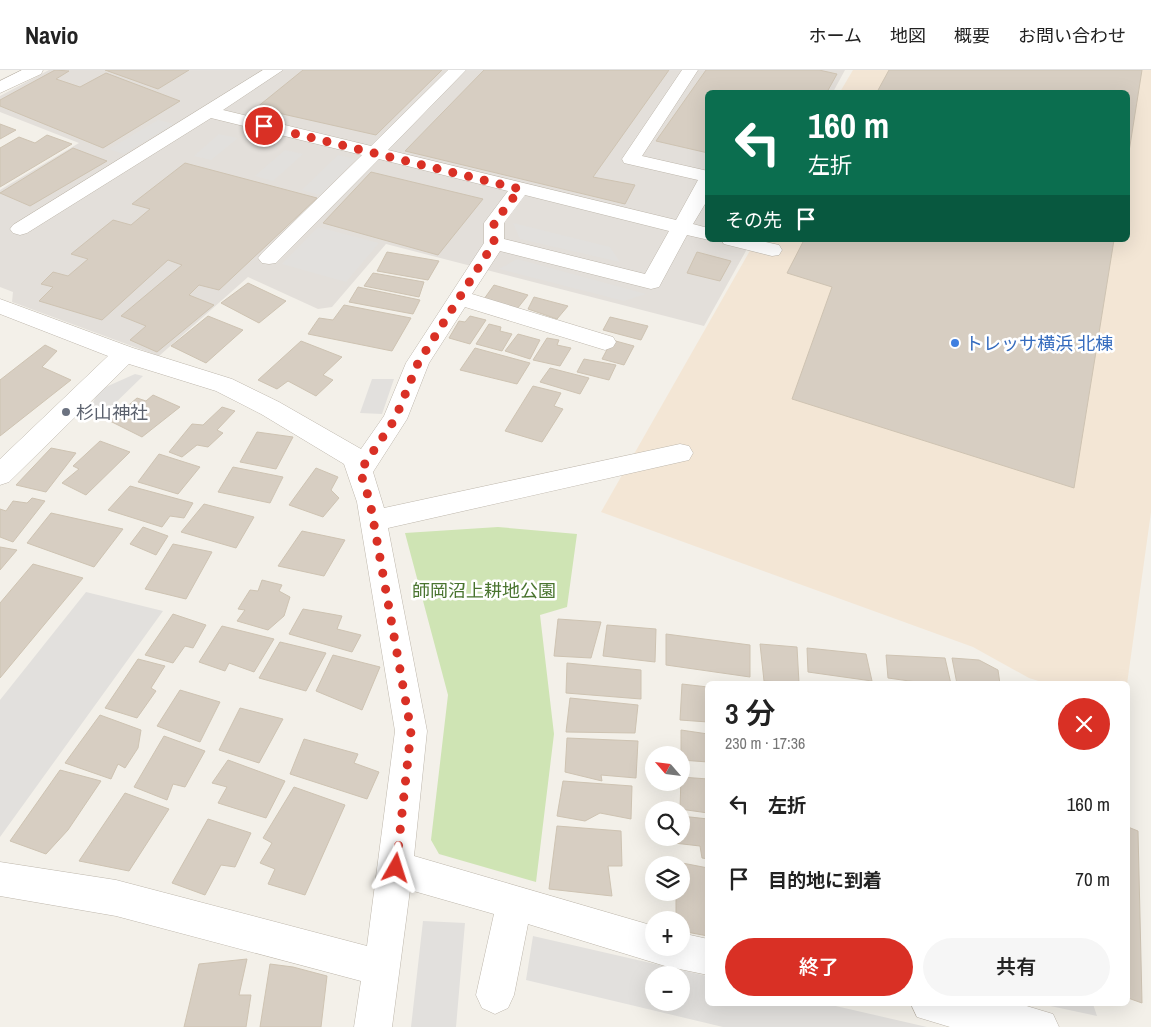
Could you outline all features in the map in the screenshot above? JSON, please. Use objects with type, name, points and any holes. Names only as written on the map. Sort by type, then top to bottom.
[{"type":"street","points":[[0,88],[35,70]]},
{"type":"street","points":[[20,229],[275,70]]},
{"type":"street","points":[[269,258],[458,70]]},
{"type":"street","points":[[690,70],[631,159],[705,178]]},
{"type":"street","points":[[209,112],[705,233]]},
{"type":"street","points":[[494,243],[651,282],[705,185]]},
{"type":"street","points":[[360,471],[395,419],[418,363],[494,243],[494,223],[520,189]]},
{"type":"street","points":[[739,242],[772,250]]},
{"type":"street","points":[[466,288],[605,342]]},
{"type":"street","points":[[0,306],[125,354],[224,385],[270,408],[355,458],[370,502],[411,731],[396,868],[373,1027]]},
{"type":"street","points":[[0,475],[125,354]]},
{"type":"street","points":[[374,522],[680,453]]},
{"type":"street","points":[[396,868],[645,941]]},
{"type":"street","points":[[0,879],[116,898],[382,968]]},
{"type":"street","points":[[495,995],[514,903]]},
{"type":"street","points":[[690,953],[705,956]]},
{"type":"street","points":[[940,1006],[1040,1027]]},
{"type":"shaded area","points":[[49,70],[845,70],[834,90],[705,90],[705,242],[751,242],[704,326],[386,244],[332,307],[318,309],[248,277],[159,356],[12,302],[13,292],[0,287],[0,190],[79,143],[0,112],[0,96]]},
{"type":"shaded area","points":[[853,70],[1151,70],[1151,512],[1127,681],[1038,681],[1029,678],[973,647],[601,512],[755,242],[1130,242],[1130,90],[841,90]]},
{"type":"shaded area","points":[[158,120],[174,124],[124,154],[109,149]]},
{"type":"shaded area","points":[[219,134],[238,138],[211,160],[194,156]]},
{"type":"shaded area","points":[[285,150],[303,154],[273,181],[255,176]]},
{"type":"shaded area","points":[[338,155],[356,159],[320,195],[302,190]]},
{"type":"shaded area","points":[[513,223],[610,247],[620,262],[520,239]]},
{"type":"shaded area","points":[[318,227],[379,243],[346,282],[282,264]]},
{"type":"shaded area","points":[[517,259],[646,294],[624,301],[499,269]]},
{"type":"shaded area","points":[[135,374],[143,376],[105,413],[88,413],[99,390]]},
{"type":"shaded area","points":[[372,379],[394,379],[382,414],[360,413]]},
{"type":"shaded area","points":[[86,592],[163,611],[0,837],[0,700]]},
{"type":"shaded area","points":[[423,921],[465,923],[456,1027],[411,1027]]},
{"type":"shaded area","points":[[533,936],[664,966],[645,966],[645,1008],[526,980]]},
{"type":"shaded area","points":[[690,972],[705,976],[705,1006],[836,1006],[927,1027],[723,1027],[656,1011],[690,1011]]},
{"type":"shaded area","points":[[1050,1006],[1094,1006],[1097,1016]]},
{"type":"green space","name":"師岡沼上耕地公園","points":[[498,527],[577,534],[567,607],[540,615],[554,734],[536,882],[439,854],[431,840],[448,695],[405,533]]},
{"type":"building","points":[[55,70],[69,71],[56,79],[80,87],[106,73],[180,101],[103,148],[0,106],[0,100]]},
{"type":"building","points":[[105,70],[189,70],[158,89]]},
{"type":"building","points":[[303,70],[442,70],[376,135],[256,108]]},
{"type":"building","points":[[484,70],[669,70],[593,177],[635,185],[625,204],[405,151]]},
{"type":"building","points":[[706,70],[819,70],[837,74],[828,90],[705,90],[705,152],[656,141]]},
{"type":"building","points":[[889,70],[1142,70],[1130,145],[1130,90],[878,90]]},
{"type":"building","points":[[0,124],[16,130],[0,139]]},
{"type":"building","points":[[47,135],[72,144],[0,187],[0,148],[19,137],[35,143]]},
{"type":"building","points":[[73,148],[107,161],[30,206],[0,193]]},
{"type":"building","points":[[185,163],[317,198],[219,290],[199,285],[189,295],[214,305],[157,352],[130,340],[146,326],[121,316],[182,265],[168,260],[102,320],[39,301],[53,287],[41,284],[53,272],[68,276],[88,259],[71,254],[113,220],[131,225],[150,209],[132,204]]},
{"type":"building","points":[[371,172],[483,199],[438,255],[323,223]]},
{"type":"building","name":"トレッサ横浜 北棟","points":[[803,242],[1114,242],[1074,488],[792,399],[832,287],[787,273]]},
{"type":"building","points":[[387,252],[439,261],[428,280],[377,271]]},
{"type":"building","points":[[697,252],[731,261],[720,281],[687,273]]},
{"type":"building","points":[[373,273],[424,282],[419,297],[364,286]]},
{"type":"building","points":[[248,283],[286,301],[259,323],[221,303]]},
{"type":"building","points":[[494,285],[528,295],[517,309],[484,299]]},
{"type":"building","points":[[358,287],[420,300],[413,314],[349,302]]},
{"type":"building","points":[[534,297],[568,306],[557,319],[528,309]]},
{"type":"building","points":[[344,305],[411,318],[392,351],[308,334],[319,318],[333,320]]},
{"type":"building","points":[[208,316],[243,330],[206,363],[171,346]]},
{"type":"building","points":[[470,316],[486,320],[470,344],[449,338],[459,321],[465,322]]},
{"type":"building","points":[[610,317],[648,326],[641,340],[603,330]]},
{"type":"building","points":[[489,324],[501,327],[500,331],[512,334],[502,351],[476,344]]},
{"type":"building","points":[[518,334],[540,340],[530,359],[505,351]]},
{"type":"building","points":[[547,338],[559,340],[557,345],[571,348],[560,366],[533,360]]},
{"type":"building","points":[[612,340],[634,346],[624,365],[602,359]]},
{"type":"building","points":[[301,341],[342,357],[323,375],[333,380],[316,396],[288,381],[277,389],[258,380]]},
{"type":"building","points":[[45,345],[57,351],[42,367],[71,380],[0,436],[0,380]]},
{"type":"building","points":[[475,348],[530,363],[517,384],[460,370]]},
{"type":"building","points":[[584,359],[616,365],[609,380],[577,372]]},
{"type":"building","points":[[550,368],[589,378],[580,394],[540,382]]},
{"type":"building","points":[[533,386],[561,393],[554,406],[563,409],[542,442],[505,431]]},
{"type":"building","points":[[153,395],[180,407],[142,437],[110,421],[137,398],[146,401]]},
{"type":"building","points":[[222,407],[235,411],[217,430],[223,433],[208,447],[197,445],[182,457],[169,452],[192,424],[203,425]]},
{"type":"building","points":[[257,432],[293,437],[276,469],[240,462]]},
{"type":"building","points":[[100,441],[130,452],[86,495],[62,483],[79,469],[73,466]]},
{"type":"building","points":[[51,448],[76,453],[46,492],[16,485]]},
{"type":"building","points":[[159,454],[200,467],[178,494],[138,482]]},
{"type":"building","points":[[233,467],[283,477],[270,503],[218,492]]},
{"type":"building","points":[[316,468],[338,477],[331,490],[339,498],[323,517],[289,505]]},
{"type":"building","points":[[130,486],[193,503],[184,518],[170,516],[162,527],[108,510]]},
{"type":"building","points":[[32,498],[45,501],[13,542],[0,537],[0,509],[6,511],[13,501],[27,503]]},
{"type":"building","points":[[204,504],[254,517],[236,548],[181,532]]},
{"type":"building","points":[[51,513],[123,529],[94,567],[27,543]]},
{"type":"building","points":[[143,527],[168,536],[156,555],[130,544]]},
{"type":"building","points":[[302,531],[345,540],[324,576],[278,566]]},
{"type":"building","points":[[173,544],[212,552],[186,599],[145,589]]},
{"type":"building","points":[[0,547],[17,550],[0,570]]},
{"type":"building","points":[[33,564],[83,578],[0,678],[0,603]]},
{"type":"building","points":[[262,580],[282,585],[279,591],[290,597],[284,616],[268,630],[237,621],[245,610],[238,609],[250,590],[258,591]]},
{"type":"building","points":[[303,609],[342,616],[337,629],[361,635],[352,652],[289,634]]},
{"type":"building","points":[[173,614],[206,625],[193,648],[185,646],[173,663],[145,655]]},
{"type":"building","points":[[558,619],[601,622],[591,658],[554,656]]},
{"type":"building","points":[[607,625],[656,629],[655,662],[603,656]]},
{"type":"building","points":[[222,626],[274,639],[254,672],[229,663],[225,671],[199,662]]},
{"type":"building","points":[[666,634],[750,645],[750,677],[666,665]]},
{"type":"building","points":[[280,642],[326,653],[306,691],[259,678]]},
{"type":"building","points":[[760,644],[797,647],[799,681],[764,681]]},
{"type":"building","points":[[807,648],[866,654],[872,681],[808,672]]},
{"type":"building","points":[[333,655],[380,667],[362,710],[316,691]]},
{"type":"building","points":[[886,655],[945,658],[950,681],[910,681],[888,678]]},
{"type":"building","points":[[952,658],[979,660],[998,670],[1000,681],[956,681]]},
{"type":"building","points":[[138,659],[165,666],[151,688],[156,691],[137,718],[105,708]]},
{"type":"building","points":[[567,663],[641,670],[641,699],[566,693]]},
{"type":"building","points":[[682,684],[705,687],[705,722],[680,720]]},
{"type":"building","points":[[180,690],[220,702],[200,742],[157,726]]},
{"type":"building","points":[[570,698],[638,705],[635,733],[566,732]]},
{"type":"building","points":[[240,708],[283,719],[259,763],[219,750]]},
{"type":"building","points":[[100,715],[141,730],[138,748],[125,768],[118,764],[111,779],[65,763]]},
{"type":"building","points":[[681,730],[705,734],[705,762],[690,761],[690,746],[681,746]]},
{"type":"building","points":[[164,736],[205,751],[185,787],[173,784],[167,800],[134,787]]},
{"type":"building","points":[[567,738],[638,741],[636,778],[601,775],[602,781],[565,772]]},
{"type":"building","points":[[304,739],[358,754],[354,763],[379,772],[367,799],[290,774]]},
{"type":"building","points":[[228,760],[285,781],[266,818],[218,803],[227,787],[212,783]]},
{"type":"building","points":[[60,770],[101,781],[68,830],[46,854],[10,841]]},
{"type":"building","points":[[690,778],[705,779],[705,813],[690,810],[690,801],[680,801],[681,791],[690,791]]},
{"type":"building","points":[[563,781],[632,786],[631,819],[600,813],[585,821],[557,816]]},
{"type":"building","points":[[294,787],[345,805],[305,895],[268,884],[275,869],[260,863],[272,843],[263,838]]},
{"type":"building","points":[[125,793],[169,809],[129,871],[79,861]]},
{"type":"building","points":[[690,817],[705,819],[705,858],[702,858],[700,846],[690,845]]},
{"type":"building","points":[[208,819],[251,833],[235,867],[221,865],[205,895],[172,883]]},
{"type":"building","points":[[557,826],[621,831],[622,866],[608,866],[612,896],[549,889]]},
{"type":"building","points":[[1130,828],[1138,831],[1142,1003],[1130,999]]},
{"type":"building","points":[[690,865],[705,867],[705,935],[690,933],[690,911],[676,911],[676,901],[690,901]]},
{"type":"building","points":[[247,959],[239,995],[251,995],[246,1027],[184,1027],[199,964]]},
{"type":"building","points":[[270,964],[293,967],[327,976],[321,1027],[260,1027]]},
{"type":"place","name":"トレッサ横浜 北棟","points":[[955,343]]},
{"type":"place","name":"杉山神社","points":[[66,412]]},
{"type":"route","points":[[264,126],[520,189],[494,223],[494,243],[418,363],[395,419],[360,471],[370,502],[411,731],[396,868]]}]
